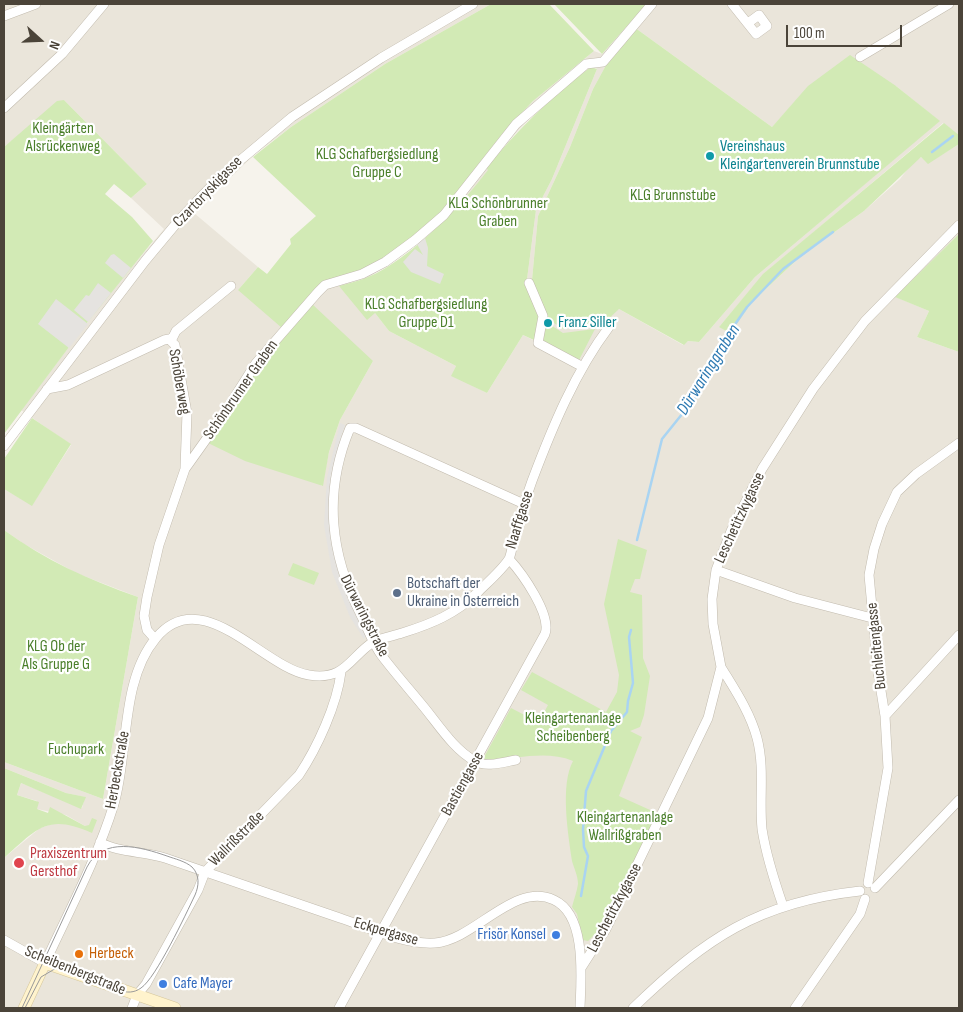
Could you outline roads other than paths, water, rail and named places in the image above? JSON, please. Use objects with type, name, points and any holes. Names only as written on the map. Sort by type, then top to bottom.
[{"type":"street","points":[[4,16],[36,4]]},
{"type":"street","points":[[4,108],[62,54],[104,4]]},
{"type":"street","name":"Czartoryskigasse","points":[[4,446],[92,328],[180,219],[238,160],[292,117],[353,76],[473,4]]},
{"type":"street","name":"Schönbrunner Graben","points":[[155,639],[147,630],[144,616],[147,597],[159,545],[185,468],[222,417],[256,363],[325,286],[362,274],[385,262],[444,215],[516,124],[586,64],[603,62],[652,4]]},
{"type":"street","points":[[732,4],[748,23]]},
{"type":"street","points":[[860,57],[949,4]]},
{"type":"street","name":"Leschetitzkygasse","points":[[581,968],[606,929],[699,742],[711,710],[721,666],[713,624],[716,570],[731,531],[762,469],[812,389],[864,321],[959,225]]},
{"type":"street","points":[[529,283],[543,316],[538,343],[583,367]]},
{"type":"street","points":[[171,341],[176,331],[231,286]]},
{"type":"street","name":"Naaffgasse","points":[[341,672],[374,642],[430,624],[455,611],[477,593],[509,559],[524,504],[547,441],[583,367],[609,327]]},
{"type":"street","name":"Schöberweg","points":[[47,389],[68,385],[164,340],[171,341],[174,345],[186,413],[185,468]]},
{"type":"street","name":"Dürwaringstraße","points":[[475,762],[454,743],[381,654],[342,573],[334,528],[333,504],[335,481],[343,443],[350,428],[363,430],[524,504]]},
{"type":"street","name":"Buchleitengasse","points":[[872,885],[888,768],[885,716],[872,618],[870,575],[874,549],[882,524],[897,492],[916,474],[959,443]]},
{"type":"street","name":"Bastiengasse","points":[[339,1008],[546,630],[546,620],[540,607],[518,569],[509,559]]},
{"type":"street","points":[[716,570],[805,601],[872,618]]},
{"type":"street","points":[[155,639],[164,630],[184,620],[200,619],[220,626],[292,669],[307,675],[322,676],[341,672]]},
{"type":"street","points":[[885,716],[959,635]]},
{"type":"street","name":"Herbeckstraße","points":[[24,1008],[100,842],[116,797],[127,718],[135,682],[155,639]]},
{"type":"street","points":[[721,666],[749,714],[757,739],[762,769],[762,827],[770,865],[783,906]]},
{"type":"street","name":"Wallrißstraße","points":[[132,1008],[136,995],[146,984],[198,890],[205,872],[298,775],[309,759],[340,686],[341,672]]},
{"type":"street","points":[[475,762],[491,764],[516,760]]},
{"type":"street","points":[[795,1008],[860,914],[863,886],[872,885],[959,800]]},
{"type":"street","name":"Eckpergasse","points":[[100,842],[113,848],[154,854],[381,932],[423,943],[445,942],[455,939],[516,901],[530,896],[546,897],[560,904],[573,919],[581,968],[580,1008]]},
{"type":"street","points":[[633,1008],[697,950],[748,920],[783,906],[873,895],[872,885]]},
{"type":"street","name":"Scheibenbergstraße","points":[[4,940],[45,963],[175,1008]]},
{"type":"waterway","name":"Dürwaringgraben","points":[[932,152],[953,136]]},
{"type":"waterway","name":"Dürwaringgraben","points":[[637,540],[662,439],[695,398],[729,333],[747,307],[783,269],[833,232]]},
{"type":"waterway","name":"Dürwaringgraben","points":[[581,896],[588,856],[584,847],[583,829],[586,791],[611,731],[627,712],[633,683],[629,637],[631,630]]},
{"type":"tram line","points":[[22,1008],[87,867],[94,857],[112,848],[134,847],[177,859],[195,870],[198,881],[195,895],[162,959],[141,988],[133,992],[122,991],[73,971],[58,967],[41,977],[25,1008]]},
{"type":"place","name":"Vereinshaus Kleingartenverein Brunnstube","points":[[710,156]]},
{"type":"place","name":"Franz Siller","points":[[548,323]]},
{"type":"place","name":"Botschaft der Ukraine in Österreich","points":[[397,593]]},
{"type":"place","name":"Praxiszentrum Gersthof","points":[[19,863]]},
{"type":"place","name":"Frisör Konsel","points":[[556,935]]},
{"type":"place","name":"Herbeck","points":[[79,954]]},
{"type":"place","name":"Cafe Mayer","points":[[163,984]]},
{"type":"park label","name":"Kleingärten Alsrückenweg","points":[[63,138]]},
{"type":"park label","name":"KLG Schafbergsiedlung Gruppe C","points":[[377,164]]},
{"type":"park label","name":"KLG Brunnstube","points":[[673,196]]},
{"type":"park label","name":"KLG Schönbrunner Graben","points":[[498,213]]},
{"type":"park label","name":"KLG Schafbergsiedlung Gruppe D1","points":[[426,314]]},
{"type":"park label","name":"KLG Ob der Als Gruppe G","points":[[56,656]]},
{"type":"park label","name":"Kleingartenanlage Scheibenberg","points":[[573,728]]},
{"type":"park label","name":"Fuchupark","points":[[76,750]]},
{"type":"park label","name":"Kleingartenanlage Wallrißgraben","points":[[625,827]]}]
